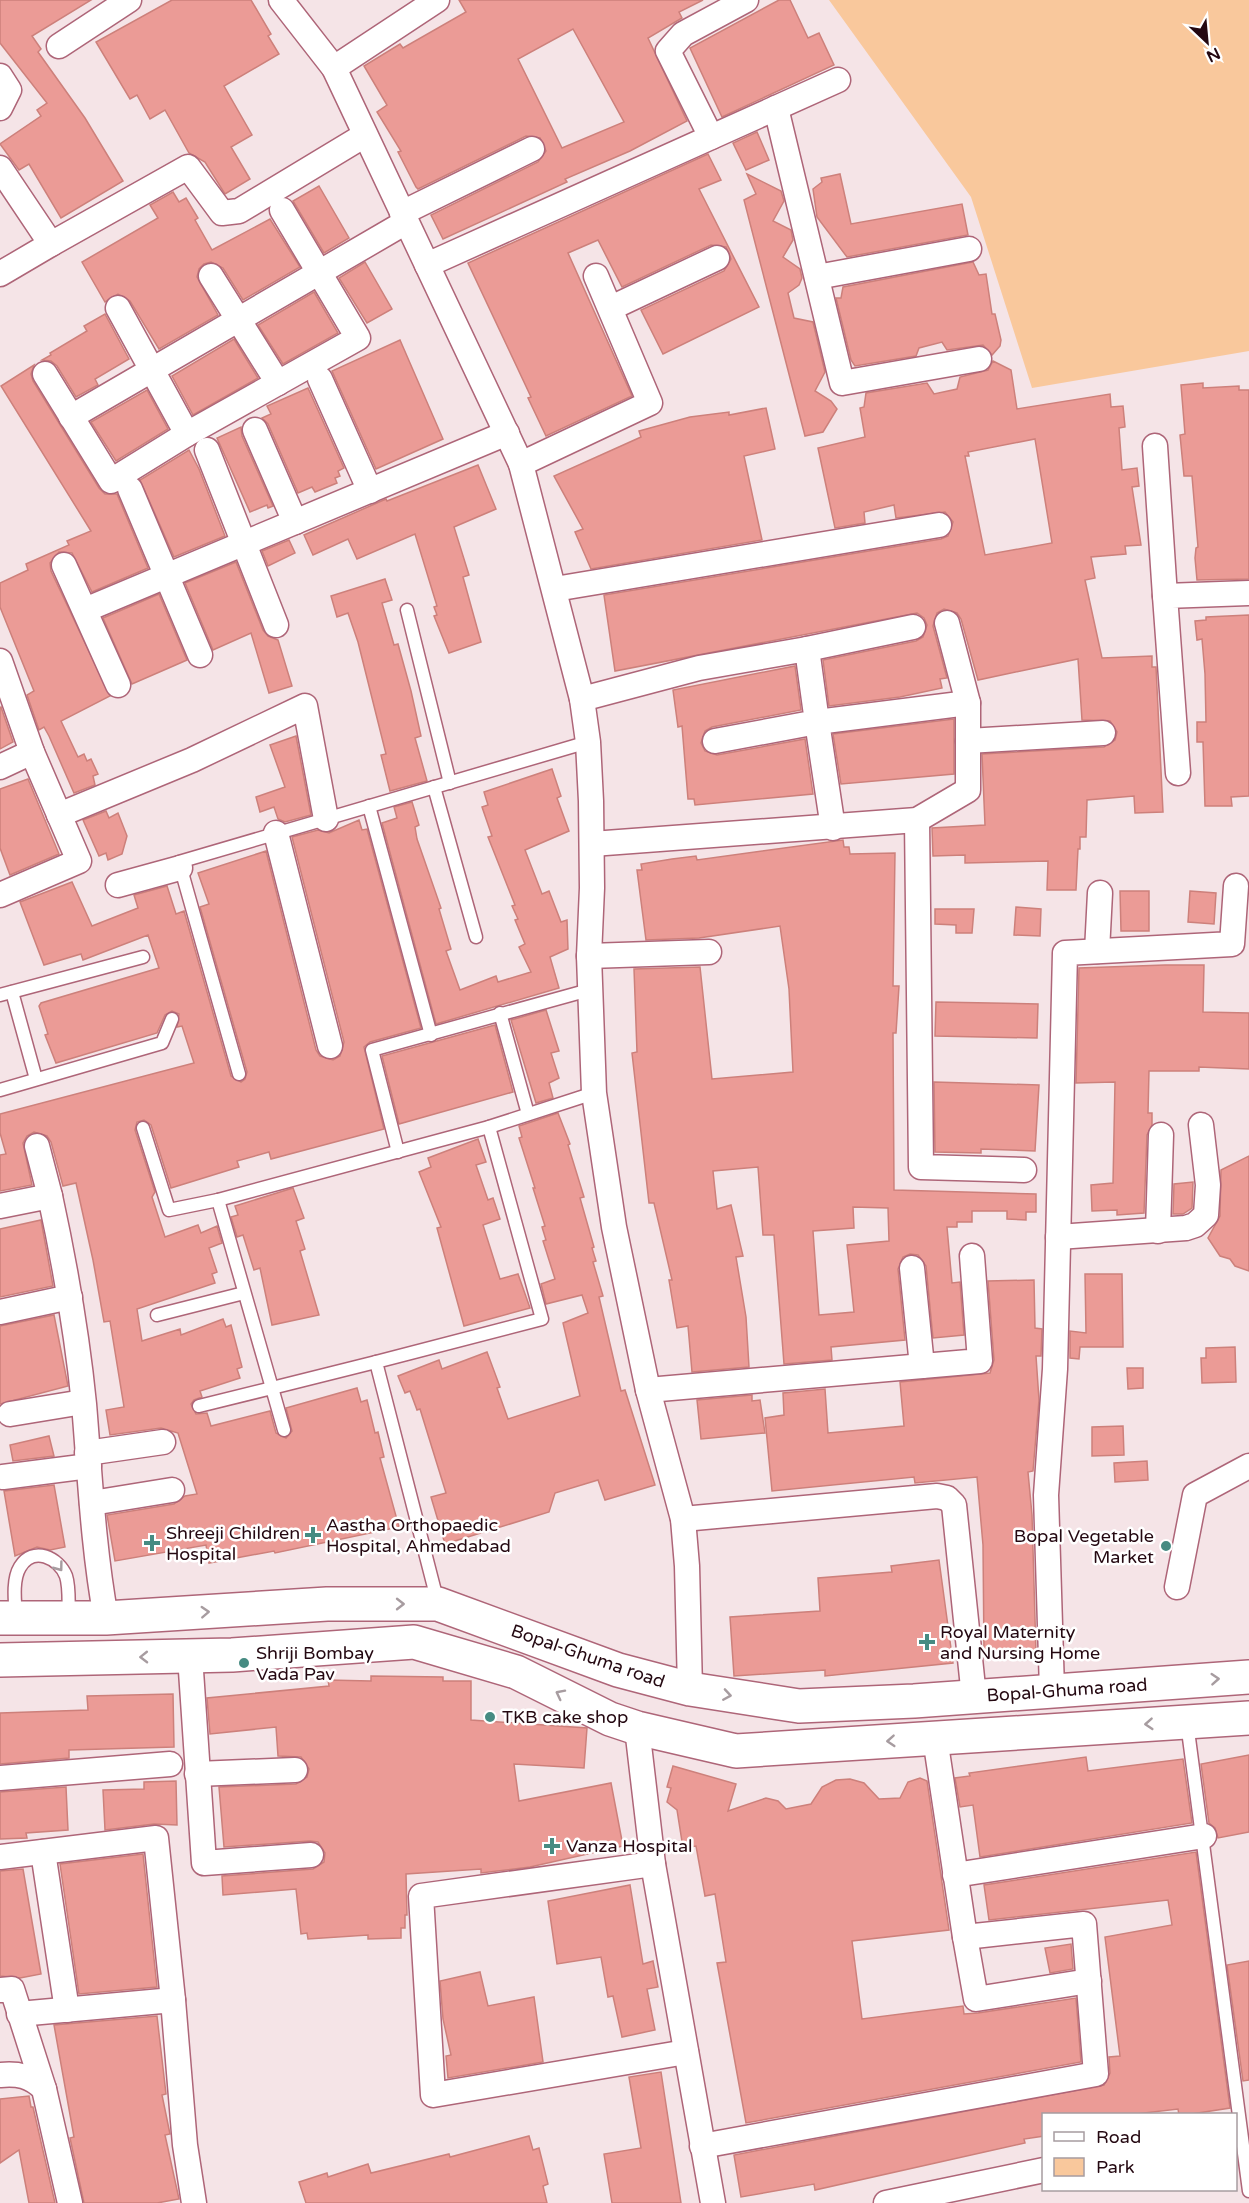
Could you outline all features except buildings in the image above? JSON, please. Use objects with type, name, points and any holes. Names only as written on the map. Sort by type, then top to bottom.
[{"type":"street","points":[[59,46],[129,0]]},
{"type":"street","points":[[281,0],[334,68],[521,464],[582,699],[588,742],[592,844],[589,990],[594,1093],[614,1227],[648,1390],[683,1519],[687,1566],[690,1689],[675,1737]]},
{"type":"street","points":[[334,68],[437,0]]},
{"type":"street","points":[[711,137],[668,51],[711,8],[746,0]]},
{"type":"street","points":[[0,76],[9,90],[0,108]]},
{"type":"street","points":[[427,265],[838,80]]},
{"type":"street","points":[[776,108],[842,383],[979,359]]},
{"type":"street","points":[[0,274],[188,167],[222,213],[238,211],[365,135]]},
{"type":"street","points":[[71,417],[319,273],[404,218],[532,149]]},
{"type":"street","points":[[0,168],[51,244]]},
{"type":"street","points":[[45,374],[111,481],[187,434],[358,338],[282,210]]},
{"type":"street","points":[[817,277],[969,249]]},
{"type":"street","points":[[611,308],[717,258]]},
{"type":"street","points":[[211,276],[278,383]]},
{"type":"street","points":[[521,464],[650,403],[596,276]]},
{"type":"street","points":[[118,308],[187,434]]},
{"type":"street","points":[[320,379],[370,491]]},
{"type":"street","points":[[255,430],[295,522]]},
{"type":"street","points":[[84,610],[507,434]]},
{"type":"street","points":[[1155,446],[1178,773]]},
{"type":"street","points":[[207,450],[276,625]]},
{"type":"street","points":[[130,489],[200,655]]},
{"type":"street","points":[[555,589],[939,525]]},
{"type":"street","points":[[64,564],[118,685]]},
{"type":"street","points":[[1165,596],[1249,593]]},
{"type":"street","points":[[592,844],[917,820],[968,790],[968,703],[947,623]]},
{"type":"street","points":[[582,699],[699,668],[807,650],[914,627]]},
{"type":"street","points":[[807,650],[833,828]]},
{"type":"street","points":[[0,662],[32,752],[79,861],[0,893]]},
{"type":"street","points":[[715,741],[817,722],[968,703]]},
{"type":"street","points":[[59,815],[192,760],[305,706],[326,819]]},
{"type":"street","points":[[968,741],[1103,733]]},
{"type":"street","points":[[0,767],[32,752]]},
{"type":"street","points":[[917,820],[921,1167],[1024,1170]]},
{"type":"street","points":[[276,833],[330,1046]]},
{"type":"street","points":[[117,885],[180,868]]},
{"type":"street","points":[[1052,1690],[1046,1495],[1055,1368],[1065,953],[1232,944],[1236,886]]},
{"type":"street","points":[[1097,951],[1100,893]]},
{"type":"street","points":[[589,956],[709,952]]},
{"type":"street","points":[[1058,1237],[1158,1231],[1195,1225],[1206,1215],[1208,1185],[1201,1125]]},
{"type":"street","points":[[1158,1231],[1161,1135]]},
{"type":"street","points":[[37,1146],[50,1196],[70,1298],[83,1402],[98,1573],[106,1618]]},
{"type":"street","points":[[0,1206],[50,1196]]},
{"type":"street","points":[[648,1390],[980,1361],[972,1256]]},
{"type":"street","points":[[912,1269],[922,1366]]},
{"type":"street","points":[[0,1312],[70,1298]]},
{"type":"street","points":[[9,1414],[83,1402]]},
{"type":"street","points":[[3,1478],[163,1442]]},
{"type":"street","points":[[1177,1587],[1195,1495],[1249,1466]]},
{"type":"street","points":[[92,1503],[172,1490]]},
{"type":"street","points":[[683,1519],[937,1496],[947,1498],[954,1505],[974,1697]]},
{"type":"street","name":"Bopal-Ghuma road","points":[[8,1618],[106,1618],[327,1604],[438,1604],[618,1670],[690,1689],[799,1706],[974,1697],[1249,1677]]},
{"type":"street","points":[[0,1660],[190,1656],[414,1642],[516,1672],[610,1719],[637,1728],[736,1751],[1249,1718]]},
{"type":"street","points":[[190,1656],[204,1863],[311,1855]]},
{"type":"street","points":[[637,1728],[653,1864],[713,2203]]},
{"type":"street","points":[[935,1738],[964,1937],[976,1999],[1089,1981]]},
{"type":"street","points":[[0,1778],[170,1764]]},
{"type":"street","points":[[197,1774],[295,1770]]},
{"type":"street","points":[[955,1875],[1204,1836]]},
{"type":"street","points":[[0,1857],[156,1838],[185,2145],[194,2203]]},
{"type":"street","points":[[43,1852],[67,2010]]},
{"type":"street","points":[[653,1864],[421,1896],[433,2096],[686,2052]]},
{"type":"street","points":[[702,2146],[1096,2074],[1084,1924],[964,1937]]},
{"type":"street","points":[[0,1990],[12,1989],[44,2089],[70,2203]]},
{"type":"street","points":[[19,2014],[173,2000]]},
{"type":"street","points":[[0,2076],[16,2073],[36,2081],[44,2089]]},
{"type":"street","points":[[885,2203],[1042,2170]]},
{"type":"lane","points":[[407,610],[450,783]]},
{"type":"lane","points":[[239,1074],[179,862],[588,742]]},
{"type":"lane","points":[[434,787],[476,937]]},
{"type":"lane","points":[[369,806],[431,1035]]},
{"type":"lane","points":[[36,1079],[6,994],[143,957]]},
{"type":"lane","points":[[398,1152],[372,1050],[589,990]]},
{"type":"lane","points":[[500,1013],[528,1114]]},
{"type":"lane","points":[[0,1090],[162,1043],[172,1019]]},
{"type":"lane","points":[[144,1128],[169,1210],[218,1200],[489,1127],[594,1093]]},
{"type":"lane","points":[[199,1406],[542,1319],[489,1127]]},
{"type":"lane","points":[[218,1200],[284,1430]]},
{"type":"lane","points":[[157,1315],[244,1293]]},
{"type":"lane","points":[[376,1362],[438,1604]]},
{"type":"lane","points":[[8,1618],[20,1565],[29,1558],[45,1555],[54,1559],[62,1567],[67,1580],[69,1618]]},
{"type":"lane","points":[[1187,1722],[1244,2110],[1249,2191]]},
{"type":"green space","points":[[829,0],[1249,0],[1249,351],[1032,388],[971,197]]},
{"type":"place","name":"Aastha Orthopaedic Hospital, Ahmedabad","points":[[313,1535]]},
{"type":"place","name":"Shreeji Children Hospital","points":[[152,1543]]},
{"type":"place","name":"Bopal Vegetable Market","points":[[1166,1546]]},
{"type":"place","name":"Royal Maternity and Nursing Home","points":[[927,1642]]},
{"type":"place","name":"Shriji Bombay Vada Pav","points":[[244,1663]]},
{"type":"place","name":"TKB cake shop","points":[[490,1717]]},
{"type":"place","name":"Vanza Hospital","points":[[552,1846]]}]
